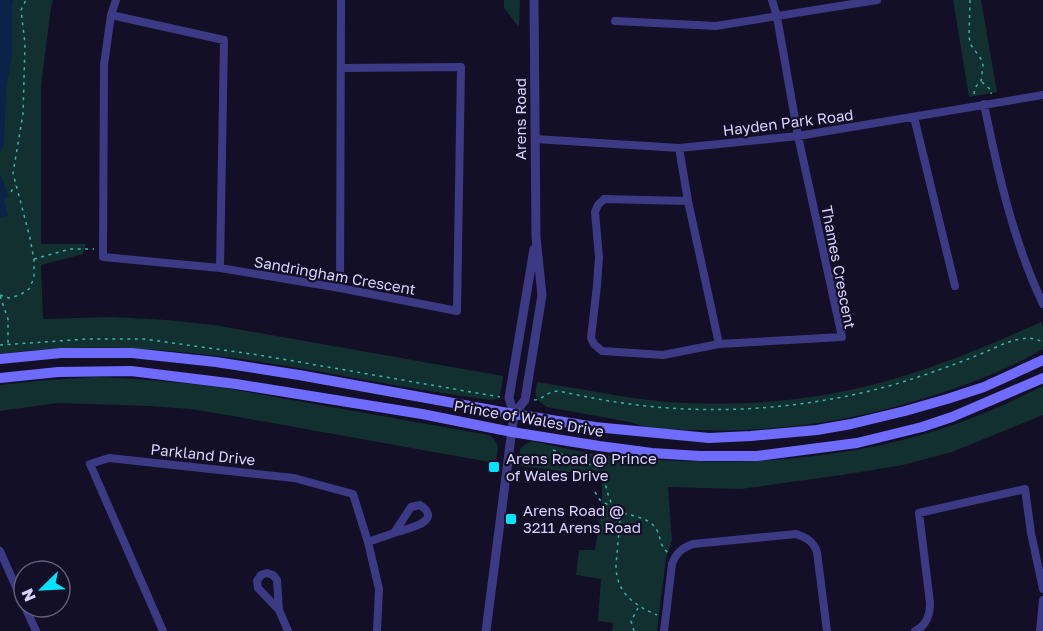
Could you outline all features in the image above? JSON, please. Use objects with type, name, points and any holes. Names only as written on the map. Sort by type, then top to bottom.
[{"type":"main road","name":"Prince of Wales Drive","points":[[0,359],[61,353],[132,353],[216,362],[596,427],[709,438],[817,430],[851,424],[905,411],[984,387],[1043,360]]},
{"type":"main road","name":"Prince of Wales Drive","points":[[0,378],[58,372],[131,371],[247,386],[422,414],[512,432],[652,453],[757,456],[857,443],[922,427],[952,417],[1043,378]]},
{"type":"street","points":[[102,249],[104,65],[111,15],[116,0]]},
{"type":"street","points":[[340,288],[341,0]]},
{"type":"street","name":"Arens Road","points":[[514,414],[525,400],[542,295],[536,237],[534,0]]},
{"type":"street","points":[[772,0],[798,136]]},
{"type":"street","points":[[615,21],[717,26],[877,0]]},
{"type":"street","points":[[111,15],[224,40],[220,268]]},
{"type":"street","name":"Sandringham Crescent","points":[[102,249],[103,257],[220,268],[457,311],[461,67],[342,68]]},
{"type":"street","name":"Hayden Park Road","points":[[535,139],[679,148],[798,136],[1043,95]]},
{"type":"street","points":[[983,104],[1013,227],[1032,281],[1043,304]]},
{"type":"street","points":[[914,117],[955,286]]},
{"type":"street","name":"Thames Crescent","points":[[719,344],[842,337],[798,136]]},
{"type":"street","points":[[679,148],[719,344],[663,355],[602,351],[594,345],[591,339],[599,258],[596,212],[598,205],[604,199],[688,201]]},
{"type":"street","name":"Arens Road","points":[[486,631],[514,414],[509,398],[536,237]]},
{"type":"street","name":"Parkland Drive","points":[[163,631],[90,464],[109,458],[294,478],[353,494],[380,589],[376,631]]},
{"type":"street","points":[[915,631],[920,629],[930,614],[919,513],[1025,489],[1031,533],[1043,589]]},
{"type":"street","points":[[368,542],[394,533]]},
{"type":"street","points":[[664,631],[672,564],[675,556],[685,547],[693,544],[796,534],[804,536],[813,543],[817,552],[827,631]]},
{"type":"street","points":[[0,551],[12,578]]},
{"type":"street","points":[[1040,631],[1043,600]]},
{"type":"street","points":[[279,610],[288,631]]},
{"type":"path","points":[[0,295],[20,296],[29,289],[34,278],[30,238],[13,173],[23,114],[25,44],[21,10],[26,0]]},
{"type":"path","points":[[970,0],[969,38],[982,65],[981,82],[976,86],[974,92],[983,104],[992,91],[981,82]]},
{"type":"path","points":[[11,192],[15,185]]},
{"type":"path","points":[[34,260],[70,249],[102,249]]},
{"type":"path","points":[[0,295],[8,319],[8,344]]},
{"type":"path","points":[[525,400],[537,400],[550,392],[558,391],[631,404],[678,408],[791,405],[859,394],[902,383],[945,369],[1007,342],[1023,338],[1033,338],[1043,342]]},
{"type":"path","points":[[548,448],[576,461],[592,465],[599,470],[620,520],[616,571],[621,587],[639,607],[665,620]]},
{"type":"path","points":[[595,492],[600,500],[626,515],[652,523],[657,530],[663,549],[675,556]]},
{"type":"path","points":[[634,631],[632,621],[639,607]]},
{"type":"green space","points":[[0,0],[53,0],[41,86],[41,244],[86,244],[83,254],[41,265],[43,319],[111,317],[214,325],[503,376],[501,391],[497,399],[490,400],[429,391],[307,369],[185,352],[124,348],[62,348],[0,354]]},
{"type":"green space","points":[[504,0],[520,0],[519,27],[504,8]]},
{"type":"green space","points":[[953,0],[981,0],[997,92],[969,97]]},
{"type":"green space","points":[[1041,322],[1043,349],[1032,356],[972,382],[917,401],[826,422],[764,429],[660,429],[547,407],[538,400],[536,394],[537,382],[643,399],[688,403],[749,403],[809,397],[868,386],[916,372]]},
{"type":"green space","points":[[95,377],[196,384],[230,389],[489,435],[497,444],[497,454],[495,463],[191,409],[58,403],[0,411],[0,385]]},
{"type":"green space","points":[[1043,386],[1043,415],[952,452],[903,465],[741,489],[668,487],[672,540],[666,558],[657,631],[612,631],[613,623],[598,621],[601,579],[576,575],[579,550],[595,550],[602,501],[602,476],[519,466],[520,449],[532,441],[603,455],[701,462],[799,458],[848,451],[896,442],[943,428],[996,408]]},
{"type":"water","points":[[0,0],[14,0],[12,3],[12,57],[6,90],[4,144],[0,152]]},
{"type":"water","points":[[0,174],[9,196],[4,200],[8,216],[0,218]]},
{"type":"place","name":"Arens Road @ Prince of Wales Drive","points":[[494,467]]},
{"type":"place","name":"Arens Road @ 3211 Arens Road","points":[[511,519]]}]
